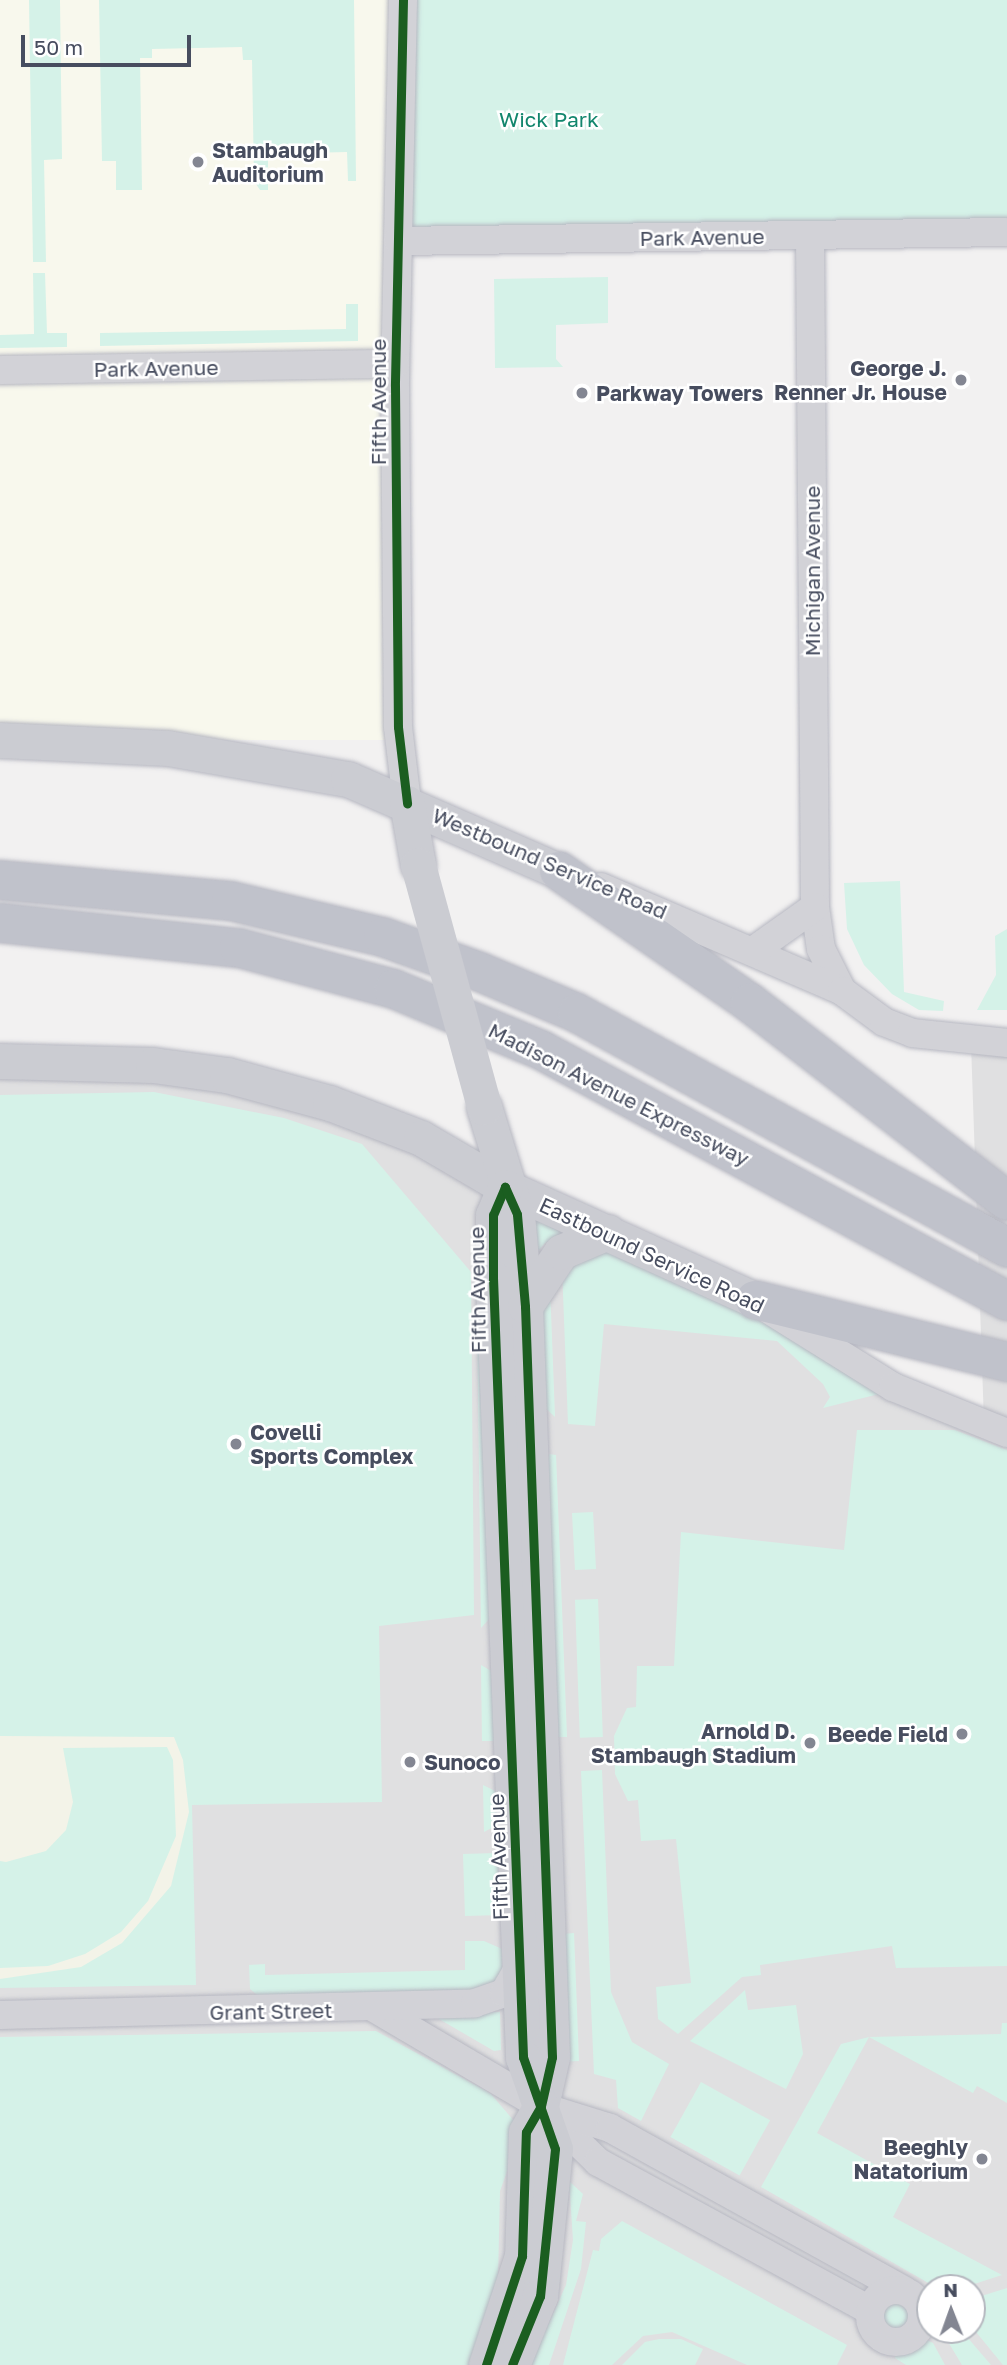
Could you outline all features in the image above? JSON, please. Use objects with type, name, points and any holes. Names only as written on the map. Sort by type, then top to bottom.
[{"type":"highway","points":[[559,871],[750,1003],[1007,1201]]},
{"type":"highway","points":[[0,880],[231,901],[383,937],[480,972],[577,1013],[1007,1247]]},
{"type":"highway","name":"Madison Avenue Expressway","points":[[0,923],[239,948],[394,989],[541,1050],[1007,1301]]},
{"type":"highway","points":[[755,1300],[1007,1362]]},
{"type":"main road","name":"Westbound Service Road","points":[[0,740],[225,754],[348,779],[559,871]]},
{"type":"main road","name":"Fifth Avenue","points":[[407,803],[418,865],[505,1187],[517,1214],[525,1306],[552,2057],[541,2106],[526,2133],[522,2256],[486,2365]]},
{"type":"main road","name":"Eastbound Service Road","points":[[0,1061],[153,1065],[279,1088],[421,1138],[505,1187],[755,1300]]},
{"type":"main road","name":"Fifth Avenue","points":[[505,1187],[493,1215],[493,1279],[523,2057],[555,2149],[550,2235],[540,2296],[512,2365]]},
{"type":"main road","points":[[525,1306],[561,1252],[608,1232]]},
{"type":"street","name":"Fifth Avenue","points":[[403,0],[395,364],[398,727],[407,803]]},
{"type":"street","name":"Park Avenue","points":[[398,241],[1007,232]]},
{"type":"street","name":"Michigan Avenue","points":[[810,235],[815,907],[821,949],[842,991]]},
{"type":"street","name":"Park Avenue","points":[[0,370],[395,364]]},
{"type":"street","name":"Westbound Service Road","points":[[559,871],[842,991]]},
{"type":"street","points":[[753,951],[815,907]]},
{"type":"street","points":[[842,991],[884,1022],[912,1033],[1007,1043]]},
{"type":"street","name":"Eastbound Service Road","points":[[755,1300],[893,1387],[1007,1433]]},
{"type":"street","name":"Grant Street","points":[[0,2015],[376,2009],[486,2002],[509,1988],[521,1963]]},
{"type":"street","points":[[376,2009],[541,2106],[610,2128],[903,2290],[922,2308],[921,2326],[909,2339],[884,2340],[872,2327],[870,2310],[886,2291],[903,2290]]},
{"type":"street","points":[[541,2106],[598,2162],[870,2310]]},
{"type":"street","points":[[725,2233],[742,2202]]},
{"type":"shaded area","points":[[0,0],[403,0],[403,740],[0,740]]},
{"type":"shaded area","points":[[1007,1043],[1007,2365],[0,2365],[0,1061],[279,1088],[984,1423],[971,1044]]},
{"type":"green space","points":[[29,0],[60,0],[62,159],[44,160],[46,262],[33,262]]},
{"type":"green space","points":[[99,0],[354,0],[356,181],[348,181],[347,152],[268,154],[268,190],[260,190],[254,181],[252,60],[243,60],[242,47],[152,49],[152,58],[140,58],[142,190],[116,190],[116,161],[102,161]]},
{"type":"green space","name":"Wick Park","points":[[403,0],[1007,0],[1007,241],[403,241]]},
{"type":"green space","points":[[33,273],[45,273],[47,333],[67,333],[67,347],[0,348],[0,335],[34,334]]},
{"type":"green space","points":[[608,277],[608,323],[556,325],[556,359],[563,367],[495,368],[494,279]]},
{"type":"green space","points":[[346,304],[358,304],[358,341],[100,346],[100,333],[346,329]]},
{"type":"green space","points":[[900,881],[904,992],[944,1001],[943,1011],[919,1010],[892,994],[864,965],[847,929],[844,883]]},
{"type":"green space","points":[[1007,929],[1007,1010],[977,1010],[996,975],[995,936]]},
{"type":"green space","name":"Covelli Sports Complex","points":[[154,1092],[284,1118],[362,1144],[471,1272],[474,1615],[379,1626],[382,1802],[192,1805],[196,1985],[0,1988],[0,1095]]},
{"type":"green space","points":[[526,1203],[573,1227],[545,1243],[527,1264]]},
{"type":"green space","points":[[598,1251],[615,1251],[735,1307],[887,1392],[823,1408],[830,1397],[823,1384],[777,1341],[604,1324],[595,1426],[568,1424],[562,1267]]},
{"type":"green space","points":[[550,1287],[555,1417],[541,1404],[538,1303]]},
{"type":"green space","points":[[477,1313],[483,1313],[490,1618],[481,1628]]},
{"type":"green space","name":"Arnold D. Stambaugh Stadium","points":[[857,1430],[955,1430],[1007,1450],[1007,1966],[896,1968],[892,1946],[760,1965],[761,1975],[742,1977],[678,2034],[658,2019],[656,1987],[691,1983],[676,1839],[641,1841],[638,1800],[628,1801],[615,1774],[614,1736],[627,1708],[636,1707],[637,1666],[674,1666],[681,1532],[844,1550]]},
{"type":"green space","points":[[549,1454],[556,1455],[567,1737],[554,1737],[536,1497]]},
{"type":"green space","points":[[593,1512],[596,1569],[575,1570],[572,1513]]},
{"type":"green space","points":[[598,1599],[603,1737],[580,1738],[575,1600]]},
{"type":"green space","points":[[481,1665],[493,1672],[499,1741],[482,1741]]},
{"type":"green space","points":[[602,1770],[611,1992],[632,2042],[669,2064],[641,2121],[618,2108],[616,2080],[594,2074],[581,1771]]},
{"type":"green space","points":[[483,1785],[495,1791],[499,1824],[484,1832]]},
{"type":"green space","points":[[497,1853],[503,1857],[501,1915],[465,1916],[463,1854]]},
{"type":"green space","points":[[574,1933],[579,2061],[558,2062],[562,1934]]},
{"type":"green space","points":[[465,1941],[484,1941],[509,1952],[510,1963],[486,1992],[261,1998],[250,1989],[249,1965],[265,1964],[265,1975],[465,1970]]},
{"type":"green space","points":[[745,1990],[748,2010],[796,2005],[803,2054],[786,2089],[690,2041]]},
{"type":"green space","points":[[427,2012],[500,2012],[501,2050],[494,2051]]},
{"type":"green space","points":[[1002,2023],[1007,2023],[1007,2103],[977,2086],[973,2093],[869,2037],[1001,2034]]},
{"type":"green space","points":[[376,2031],[490,2093],[515,2122],[514,2152],[500,2191],[498,2281],[469,2365],[0,2365],[0,2037]]},
{"type":"green space","points":[[869,2037],[817,2133],[910,2184],[893,2217],[1002,2275],[986,2280],[986,2274],[916,2276],[761,2187],[841,2044]]},
{"type":"green space","points":[[701,2082],[770,2120],[740,2175],[670,2137]]},
{"type":"green space","points":[[569,2181],[583,2194],[576,2221],[586,2222],[581,2269],[549,2365],[530,2365],[566,2285],[573,2240]]},
{"type":"green space","points":[[622,2221],[847,2345],[837,2365],[747,2365],[672,2332],[643,2336],[612,2365],[563,2365],[593,2250],[599,2251],[601,2239]]},
{"type":"green space","points":[[1007,2288],[1007,2365],[1003,2365],[986,2344],[986,2295]]},
{"type":"green space","points":[[896,2297],[909,2302],[914,2315],[909,2328],[896,2333],[883,2328],[878,2315],[883,2302]]},
{"type":"green space","points":[[681,2339],[703,2349],[695,2365],[622,2365],[645,2342]]},
{"type":"green space","points":[[916,2341],[916,2344],[934,2344],[945,2365],[906,2365],[895,2358],[898,2349]]},
{"type":"green space","points":[[949,2344],[973,2344],[991,2365],[962,2365]]},
{"type":"sand","points":[[0,1736],[174,1737],[183,1760],[189,1812],[171,1886],[122,1943],[81,1967],[0,1979],[0,1968],[48,1966],[85,1954],[121,1932],[148,1901],[176,1836],[173,1760],[167,1747],[63,1748],[73,1802],[66,1830],[46,1851],[6,1862],[0,1861]]},
{"type":"cycle path","points":[[403,0],[395,386],[398,727],[407,803]]},
{"type":"cycle path","points":[[505,1187],[493,1215],[493,1278],[523,2057],[555,2149],[540,2296],[512,2365]]},
{"type":"cycle path","points":[[486,2365],[522,2256],[526,2132],[541,2106],[552,2057],[525,1306],[517,1214],[505,1187]]},
{"type":"place","name":"Stambaugh Auditorium","points":[[198,162]]},
{"type":"place","name":"George J. Renner Jr. House","points":[[961,380]]},
{"type":"place","name":"Parkway Towers","points":[[582,393]]},
{"type":"place","name":"Covelli Sports Complex","points":[[236,1444]]},
{"type":"place","name":"Beede Field","points":[[962,1734]]},
{"type":"place","name":"Arnold D. Stambaugh Stadium","points":[[810,1743]]},
{"type":"place","name":"Sunoco","points":[[410,1762]]},
{"type":"place","name":"Beeghly Natatorium","points":[[982,2159]]}]
